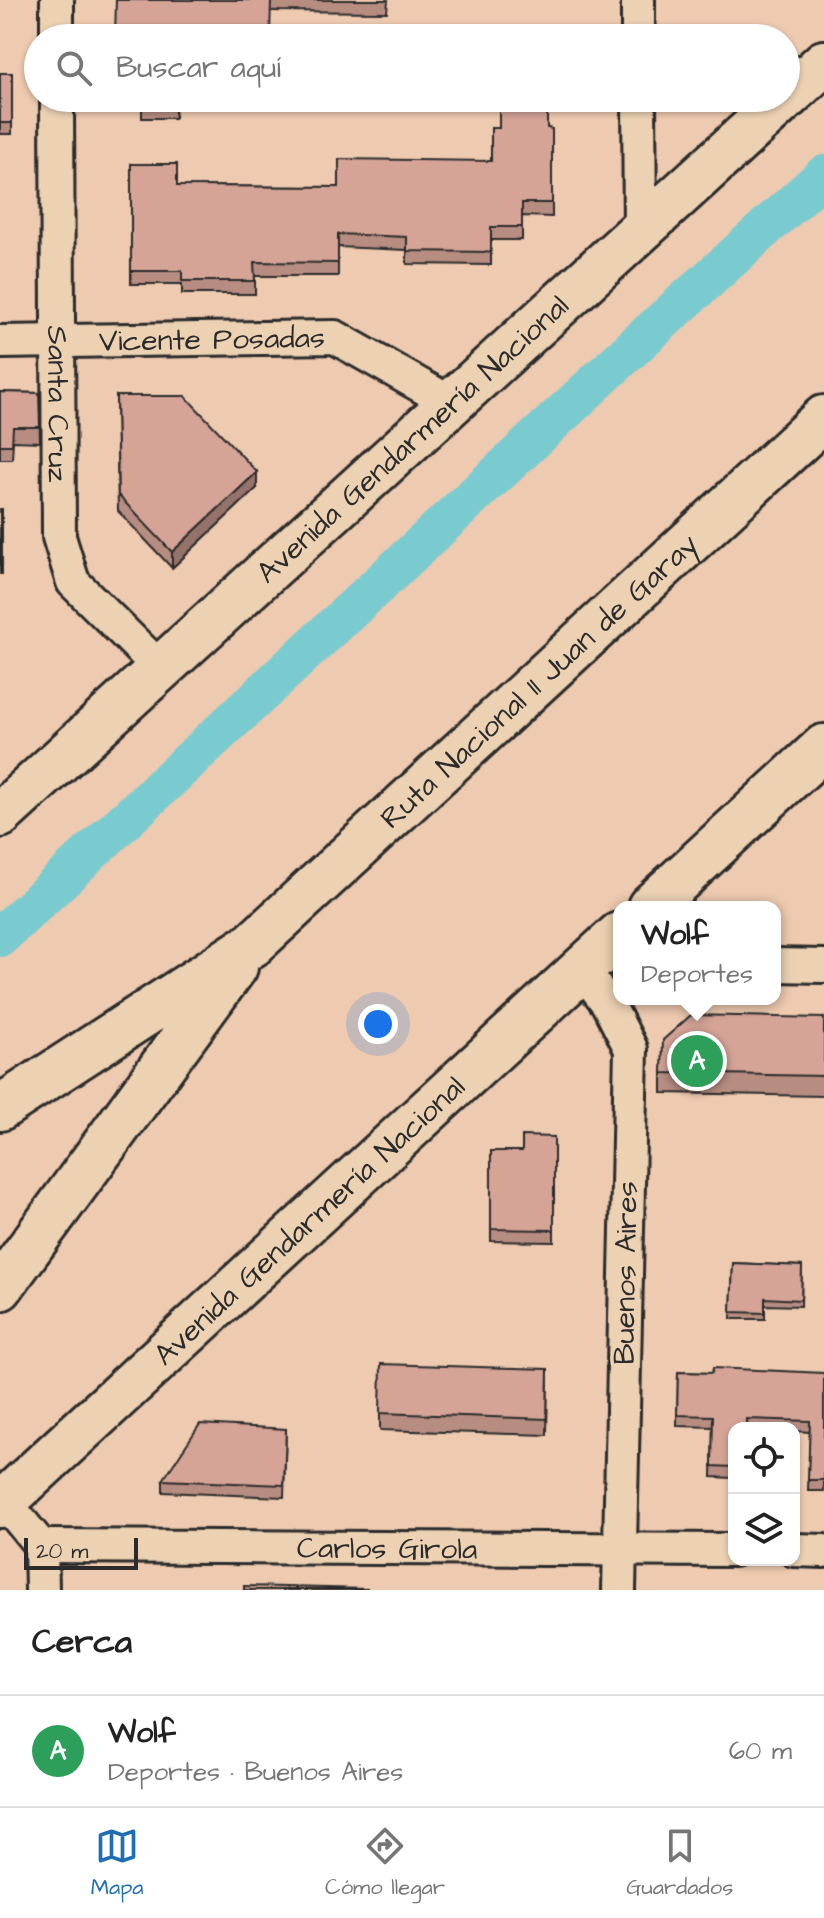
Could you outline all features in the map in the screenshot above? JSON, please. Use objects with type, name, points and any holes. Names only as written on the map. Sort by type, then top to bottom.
[{"type":"main road","name":"Avenida Gendarmería Nacional","points":[[800,85],[824,63]]},
{"type":"main road","name":"Avenida Gendarmería Nacional","points":[[0,815],[771,112]]},
{"type":"main road","name":"Ruta Nacional 11 Juan de Garay","points":[[0,1108],[253,944],[824,418]]},
{"type":"main road","points":[[657,901],[824,747]]},
{"type":"main road","name":"Avenida Gendarmería Nacional","points":[[2,1503],[613,941]]},
{"type":"main road","name":"Ruta Nacional 11 Juan de Garay","points":[[0,1288],[253,944]]},
{"type":"street","points":[[57,0],[57,24]]},
{"type":"street","points":[[638,0],[638,24]]},
{"type":"street","name":"Santa Cruz","points":[[57,112],[55,341],[59,537],[73,582],[161,669]]},
{"type":"street","points":[[639,112],[640,232]]},
{"type":"street","name":"Vicente Posadas","points":[[0,342],[335,337],[453,404]]},
{"type":"street","points":[[781,965],[824,966]]},
{"type":"street","name":"Buenos Aires","points":[[582,969],[608,1004],[631,1049],[619,1590]]},
{"type":"street","points":[[2,1503],[41,1546],[42,1590]]},
{"type":"street","name":"Carlos Girola","points":[[41,1546],[728,1550]]},
{"type":"street","points":[[800,1550],[824,1551]]},
{"type":"building","points":[[116,0],[271,0],[270,24],[115,24]]},
{"type":"building","points":[[0,73],[12,73],[12,123],[0,123]]},
{"type":"building","points":[[499,112],[547,112],[547,128],[552,129],[552,203],[522,203],[522,227],[491,227],[491,252],[407,251],[407,237],[338,234],[338,263],[254,262],[255,281],[182,281],[182,271],[131,271],[131,164],[177,164],[177,186],[339,187],[339,159],[491,161],[491,128],[499,128]]},
{"type":"building","points":[[0,392],[39,393],[40,427],[13,427],[12,445],[0,445]]},
{"type":"building","points":[[116,396],[185,396],[257,472],[172,552],[118,495]]},
{"type":"building","points":[[2,509],[2,560],[0,560]]},
{"type":"building","points":[[691,1015],[824,1018],[824,1076],[662,1073],[663,1040]]},
{"type":"building","points":[[522,1136],[554,1137],[554,1230],[491,1229],[491,1151],[522,1151]]},
{"type":"building","points":[[733,1263],[802,1266],[801,1300],[765,1298],[765,1313],[731,1312]]},
{"type":"building","points":[[381,1364],[548,1369],[547,1419],[380,1413]]},
{"type":"building","points":[[713,1368],[824,1373],[824,1480],[808,1480],[810,1421],[747,1419],[747,1422],[728,1422],[728,1467],[712,1466],[713,1416],[677,1415],[678,1372],[712,1373]]},
{"type":"building","points":[[200,1424],[286,1429],[284,1485],[163,1480]]},
{"type":"building","points":[[244,1586],[367,1589],[367,1590],[244,1590]]},
{"type":"waterway","points":[[0,937],[638,343],[824,175]]},
{"type":"place","name":"Wolf","points":[[697,1061]]}]
